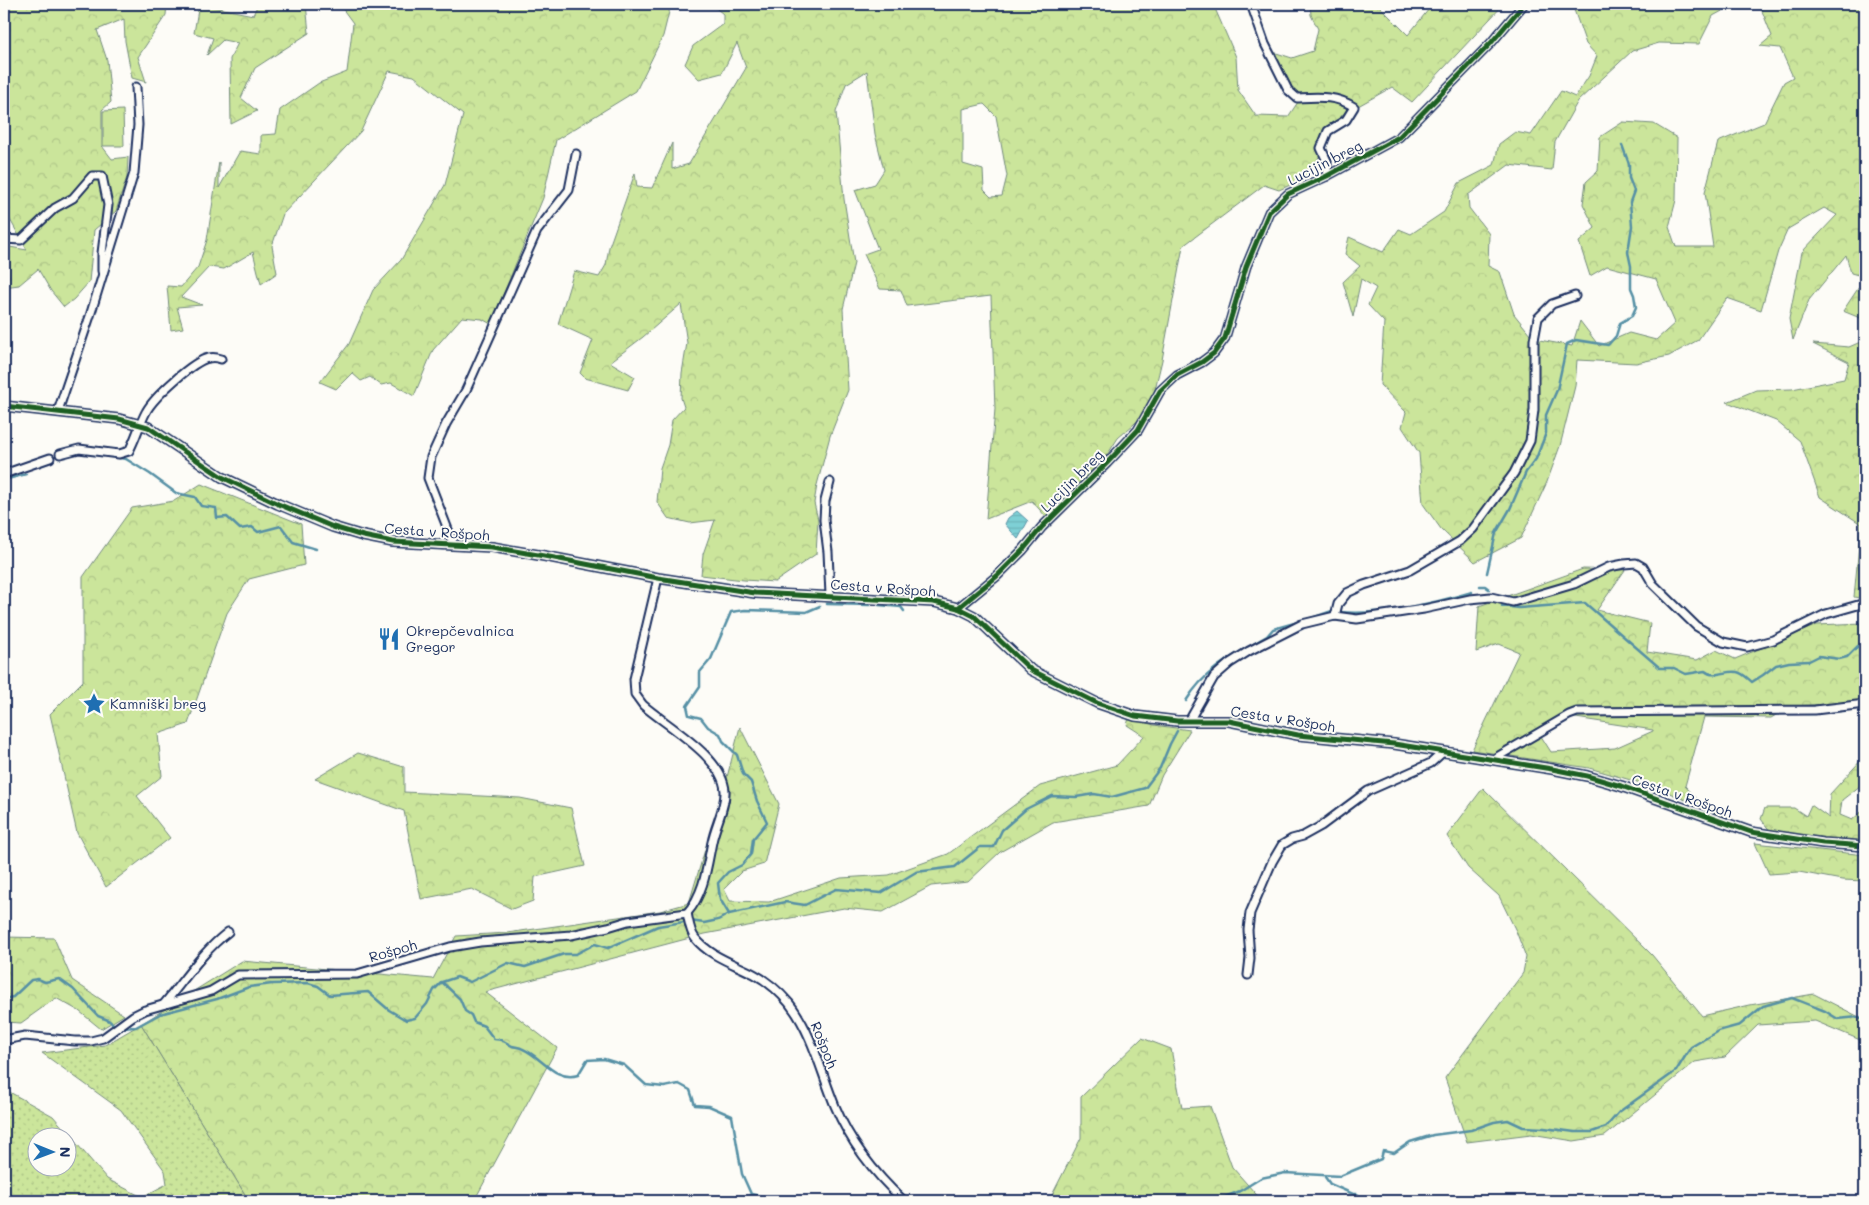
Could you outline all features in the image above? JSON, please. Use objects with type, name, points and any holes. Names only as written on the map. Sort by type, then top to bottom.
[{"type":"street","name":"Lucijin breg","points":[[1251,4],[1265,44],[1288,90],[1297,98],[1330,97],[1345,101],[1354,107],[1346,120],[1328,131],[1322,148],[1327,161],[1327,176]]},
{"type":"street","name":"Lucijin breg","points":[[958,608],[997,576],[1023,550],[1042,527],[1138,430],[1160,391],[1177,375],[1202,362],[1214,353],[1225,338],[1246,267],[1269,212],[1288,194],[1327,176],[1399,137],[1491,43],[1524,4]]},
{"type":"street","points":[[58,411],[90,316],[134,173],[138,125],[136,87]]},
{"type":"street","name":"Cesta v Rošpoh","points":[[454,545],[428,478],[431,457],[446,424],[466,390],[537,230],[569,190],[576,154]]},
{"type":"street","points":[[4,239],[21,240],[55,208],[73,198],[92,176],[102,176],[108,206],[102,253],[102,276]]},
{"type":"street","points":[[1335,616],[1338,604],[1347,593],[1364,585],[1410,570],[1460,541],[1473,529],[1514,473],[1530,440],[1534,410],[1534,340],[1538,318],[1552,304],[1575,296]]},
{"type":"street","points":[[60,454],[79,450],[119,454],[129,451],[153,401],[166,387],[189,369],[208,358],[221,359]]},
{"type":"street","name":"Cesta v Rošpoh","points":[[4,406],[118,419],[148,427],[222,477],[278,504],[333,527],[364,536],[393,542],[492,547],[658,578],[755,593],[934,602],[958,608],[974,616],[1031,670],[1076,694],[1135,716],[1162,720],[1229,721],[1298,735],[1394,744],[1587,776],[1752,832],[1823,843],[1865,846]]},
{"type":"street","points":[[4,474],[50,458]]},
{"type":"street","points":[[830,482],[824,500],[830,596]]},
{"type":"street","points":[[1189,721],[1214,677],[1230,663],[1294,628],[1335,616],[1356,619],[1424,609],[1470,599],[1491,597],[1513,602],[1574,584],[1610,567],[1636,563],[1643,567],[1654,584],[1696,626],[1724,642],[1747,647],[1773,640],[1832,612],[1865,603]]},
{"type":"street","points":[[658,578],[634,679],[635,694],[642,705],[709,757],[721,774],[726,791],[713,835],[702,885],[688,916]]},
{"type":"street","points":[[1496,760],[1497,757],[1577,712],[1816,710],[1865,704]]},
{"type":"street","points":[[1248,975],[1250,913],[1272,862],[1282,846],[1292,839],[1303,836],[1320,826],[1368,791],[1431,763],[1442,753]]},
{"type":"street","name":"Rošpoh","points":[[4,1040],[25,1036],[51,1040],[92,1041],[111,1034],[123,1022],[145,1010],[211,991],[238,976],[357,974],[450,947],[480,942],[571,935],[608,927],[628,920],[688,916],[695,938],[707,948],[772,985],[789,1003],[808,1034],[836,1109],[844,1125],[869,1162],[890,1188],[904,1201]]},
{"type":"street","points":[[164,1004],[182,984],[200,957],[212,944],[228,932]]},
{"type":"green space","points":[[4,4],[67,4],[69,8],[84,4],[167,4],[166,15],[138,57],[146,82],[132,78],[125,41],[124,19],[97,30],[107,60],[111,102],[102,110],[102,146],[112,159],[128,157],[127,177],[116,211],[94,230],[89,282],[64,307],[51,291],[38,269],[19,285],[4,287],[4,246],[27,250],[4,209]]},
{"type":"green space","points":[[199,4],[253,15],[258,4],[306,4],[309,33],[255,68],[241,98],[257,111],[231,124],[230,59],[238,43],[223,40],[207,55],[213,38],[194,33]]},
{"type":"green space","points":[[339,4],[671,4],[663,36],[636,91],[556,140],[543,198],[491,324],[482,319],[462,317],[433,350],[414,396],[391,383],[381,385],[370,377],[361,381],[352,373],[336,389],[320,382],[349,344],[373,290],[401,260],[445,185],[463,115],[414,76],[389,71],[361,131],[283,214],[272,246],[277,273],[261,284],[253,252],[224,269],[209,267],[181,297],[202,305],[177,307],[183,328],[171,330],[167,286],[181,287],[198,267],[207,240],[219,162],[219,188],[240,151],[261,154],[261,135],[276,134],[280,110],[319,83],[347,72],[353,23]]},
{"type":"green space","points":[[711,4],[1213,4],[1236,57],[1238,90],[1256,116],[1288,117],[1300,99],[1267,50],[1292,58],[1313,51],[1318,29],[1311,15],[1310,4],[1377,4],[1408,35],[1433,4],[1504,4],[1412,102],[1392,87],[1342,115],[1308,177],[1279,190],[1264,185],[1183,246],[1162,360],[1150,410],[1118,438],[1102,463],[1047,518],[1032,501],[986,519],[995,409],[991,296],[907,306],[901,290],[880,289],[864,254],[878,249],[855,190],[875,184],[884,170],[875,134],[867,71],[846,84],[836,112],[844,199],[854,263],[843,309],[848,390],[830,436],[817,485],[814,503],[818,520],[816,554],[775,582],[701,575],[703,554],[715,520],[690,523],[668,518],[657,502],[660,468],[668,445],[672,420],[684,407],[681,398],[682,373],[687,343],[681,304],[643,337],[610,362],[635,377],[628,390],[585,378],[580,373],[593,340],[558,324],[574,271],[599,277],[606,265],[609,247],[635,173],[637,187],[652,188],[672,143],[672,169],[689,164],[746,68],[737,43],[722,73],[699,79],[685,64],[693,46],[723,24],[723,14]],"holes":[[[984,104],[996,116],[1007,176],[1002,196],[991,197],[984,190],[983,170],[963,164],[963,109]]]},
{"type":"green space","points":[[1572,4],[1735,4],[1713,16],[1699,44],[1659,43],[1632,51],[1578,101],[1555,142],[1552,170],[1509,165],[1468,195],[1469,208],[1489,234],[1488,266],[1500,272],[1514,314],[1534,339],[1572,346],[1580,321],[1599,346],[1629,333],[1656,340],[1675,323],[1656,279],[1607,266],[1590,276],[1579,242],[1595,228],[1583,204],[1586,182],[1598,171],[1600,137],[1623,122],[1654,124],[1677,138],[1676,200],[1669,227],[1676,247],[1713,247],[1705,192],[1718,142],[1764,123],[1784,82],[1793,77],[1780,48],[1760,46],[1772,36],[1760,6],[1757,4],[1865,4],[1865,277],[1851,273],[1846,255],[1809,300],[1793,340],[1789,319],[1802,252],[1837,215],[1824,208],[1788,229],[1778,251],[1761,310],[1727,298],[1698,340],[1669,356],[1636,363],[1577,360],[1575,386],[1560,446],[1547,482],[1521,538],[1475,562],[1441,529],[1423,504],[1419,453],[1402,427],[1406,412],[1380,385],[1384,322],[1368,305],[1376,288],[1361,279],[1353,317],[1343,282],[1360,266],[1345,254],[1349,237],[1383,252],[1399,229],[1411,234],[1444,212],[1459,183],[1494,165],[1499,144],[1515,132],[1531,135],[1561,91],[1575,97],[1589,76],[1597,56],[1586,44]]},
{"type":"green space","points":[[123,110],[124,146],[103,146],[103,111]]},
{"type":"green space","points":[[1865,278],[1865,320],[1843,311]]},
{"type":"green space","points":[[1865,340],[1865,599],[1854,597],[1861,524],[1820,497],[1800,441],[1776,421],[1727,402],[1756,390],[1792,389],[1844,379],[1849,362],[1813,344],[1849,347]]},
{"type":"green space","points":[[201,484],[301,524],[304,565],[249,579],[227,613],[188,724],[158,734],[162,776],[137,796],[170,838],[106,887],[77,833],[50,714],[83,681],[83,577],[132,508],[174,501]]},
{"type":"green space","points":[[1583,569],[1625,570],[1597,610],[1650,623],[1647,652],[1697,660],[1716,650],[1735,659],[1817,625],[1863,623],[1865,615],[1865,702],[1792,706],[1771,718],[1704,717],[1685,786],[1701,803],[1736,822],[1658,788],[1589,768],[1472,750],[1519,652],[1499,644],[1476,652],[1479,606]],"holes":[[[1563,716],[1653,730],[1615,748],[1551,752],[1539,733]]]},
{"type":"green space","points":[[1129,718],[1154,725],[1190,730],[1162,775],[1149,806],[1053,822],[1000,852],[968,882],[931,886],[883,912],[844,908],[705,934],[485,992],[557,1048],[474,1201],[249,1201],[141,1024],[242,961],[433,979],[456,936],[507,933],[660,911],[689,903],[717,816],[740,727],[779,804],[764,864],[742,871],[724,889],[730,901],[769,902],[841,878],[889,875],[948,854],[1040,786],[1117,765],[1144,736],[1127,725]]},
{"type":"green space","points":[[358,753],[404,767],[404,792],[520,798],[571,808],[585,866],[535,877],[533,901],[512,909],[472,889],[421,899],[404,811],[315,779]]},
{"type":"green space","points":[[1865,756],[1865,782],[1842,800],[1840,815],[1852,820],[1865,809],[1865,843],[1812,839],[1770,831],[1761,819],[1765,808],[1794,808],[1806,816],[1811,805],[1829,818],[1830,794]]},
{"type":"green space","points":[[1483,788],[1652,955],[1702,1016],[1750,1005],[1814,994],[1865,1020],[1865,1042],[1815,1021],[1758,1025],[1725,1057],[1695,1062],[1605,1136],[1574,1141],[1531,1134],[1467,1142],[1445,1078],[1523,973],[1526,957],[1499,896],[1468,868],[1447,836]]},
{"type":"green space","points":[[1755,843],[1865,855],[1865,881],[1842,880],[1799,872],[1769,874]]},
{"type":"green space","points":[[4,937],[54,938],[72,980],[124,1015],[101,1029],[79,1011],[56,998],[21,1023],[4,1022]]},
{"type":"green space","points":[[141,1024],[249,1201],[66,1201],[64,1198],[57,1201],[4,1201],[4,1089],[53,1116],[63,1128],[28,1128],[28,1178],[78,1178],[78,1145],[107,1179],[142,1197],[167,1184],[165,1171],[121,1110],[42,1053],[105,1045]]},
{"type":"green space","points":[[1142,1038],[1171,1049],[1182,1108],[1210,1106],[1232,1167],[1262,1201],[1049,1201],[1081,1138],[1081,1097]]},
{"type":"water","points":[[1017,511],[1028,521],[1018,539],[1005,524],[1008,518]]},
{"type":"waterway","points":[[1487,573],[1496,533],[1510,509],[1526,472],[1536,459],[1546,433],[1546,415],[1557,390],[1567,344],[1576,340],[1608,345],[1616,336],[1620,323],[1632,316],[1636,307],[1631,288],[1631,266],[1628,252],[1632,226],[1630,202],[1634,191],[1629,178],[1629,164],[1622,145]]},
{"type":"waterway","points":[[87,453],[126,459],[176,493],[195,497],[201,506],[216,508],[217,518],[227,517],[240,529],[252,527],[258,532],[281,526],[293,542],[316,549]]},
{"type":"waterway","points":[[4,480],[26,474]]},
{"type":"waterway","points":[[1480,586],[1485,586],[1489,589]]},
{"type":"waterway","points":[[1340,612],[1355,613],[1406,608],[1472,592]]},
{"type":"waterway","points":[[1502,606],[1519,608],[1585,603],[1660,668],[1674,668],[1686,674],[1705,671],[1712,674],[1737,672],[1752,682],[1776,665],[1809,661],[1819,656],[1839,659],[1847,657],[1858,646],[1865,644]]},
{"type":"waterway","points":[[827,604],[870,605]]},
{"type":"waterway","points":[[879,605],[901,607],[904,611]]},
{"type":"waterway","points":[[729,914],[720,899],[718,883],[728,872],[742,865],[751,854],[753,839],[767,822],[751,782],[743,774],[737,755],[723,741],[720,734],[708,727],[701,718],[689,715],[687,706],[700,687],[700,672],[711,659],[731,612],[745,610],[806,612],[820,606]]},
{"type":"waterway","points":[[1303,621],[1332,611]]},
{"type":"waterway","points":[[1186,701],[1203,680],[1222,663],[1267,636],[1273,629],[1298,622]]},
{"type":"waterway","points":[[121,1028],[136,1027],[160,1014],[217,999],[249,987],[272,984],[308,983],[318,986],[330,995],[368,992],[389,1010],[406,1020],[415,1018],[427,1004],[434,990],[442,982],[457,977],[470,982],[508,963],[525,967],[564,954],[576,954],[595,944],[608,948],[658,926],[690,921],[704,923],[718,920],[729,914],[785,902],[805,905],[836,889],[881,893],[916,872],[955,867],[980,847],[994,847],[1002,830],[1026,809],[1052,796],[1076,797],[1094,794],[1112,797],[1145,788],[1160,768],[1177,731]]},
{"type":"waterway","points":[[4,999],[13,997],[31,980],[38,979],[45,982],[59,979],[73,989],[98,1016],[116,1026]]},
{"type":"waterway","points":[[442,982],[460,999],[465,1011],[471,1015],[474,1022],[484,1026],[494,1039],[522,1048],[562,1075],[578,1075],[587,1060],[604,1059],[624,1065],[646,1085],[664,1087],[679,1084],[690,1090],[695,1105],[709,1106],[732,1116],[742,1174],[751,1194],[767,1198],[795,1199],[796,1201]]},
{"type":"waterway","points":[[1215,1201],[1240,1191],[1261,1178],[1285,1173],[1340,1176],[1381,1159],[1383,1151],[1394,1153],[1410,1142],[1433,1135],[1471,1130],[1494,1122],[1508,1120],[1523,1127],[1592,1132],[1606,1127],[1619,1112],[1676,1071],[1691,1047],[1718,1031],[1740,1025],[1763,1006],[1792,998],[1825,1011],[1838,1019],[1858,1017],[1865,1019]]},
{"type":"waterway","points":[[1325,1177],[1330,1184],[1357,1194],[1365,1201]]},
{"type":"cycle path","points":[[958,608],[997,576],[1023,550],[1042,527],[1138,430],[1160,391],[1177,375],[1202,362],[1214,353],[1225,338],[1246,267],[1269,212],[1288,194],[1327,176],[1399,137],[1491,43],[1524,4]]},
{"type":"cycle path","points":[[4,406],[119,419],[148,427],[222,477],[278,504],[333,527],[363,536],[393,542],[492,547],[658,578],[755,593],[934,602],[958,608],[974,616],[1031,670],[1097,703],[1135,716],[1177,721],[1229,721],[1298,735],[1394,744],[1552,769],[1587,776],[1621,786],[1751,832],[1823,843],[1865,846]]},
{"type":"place","name":"Okrepčevalnica Gregor","points":[[389,639]]},
{"type":"place","name":"Kamniški breg","points":[[94,704]]}]
